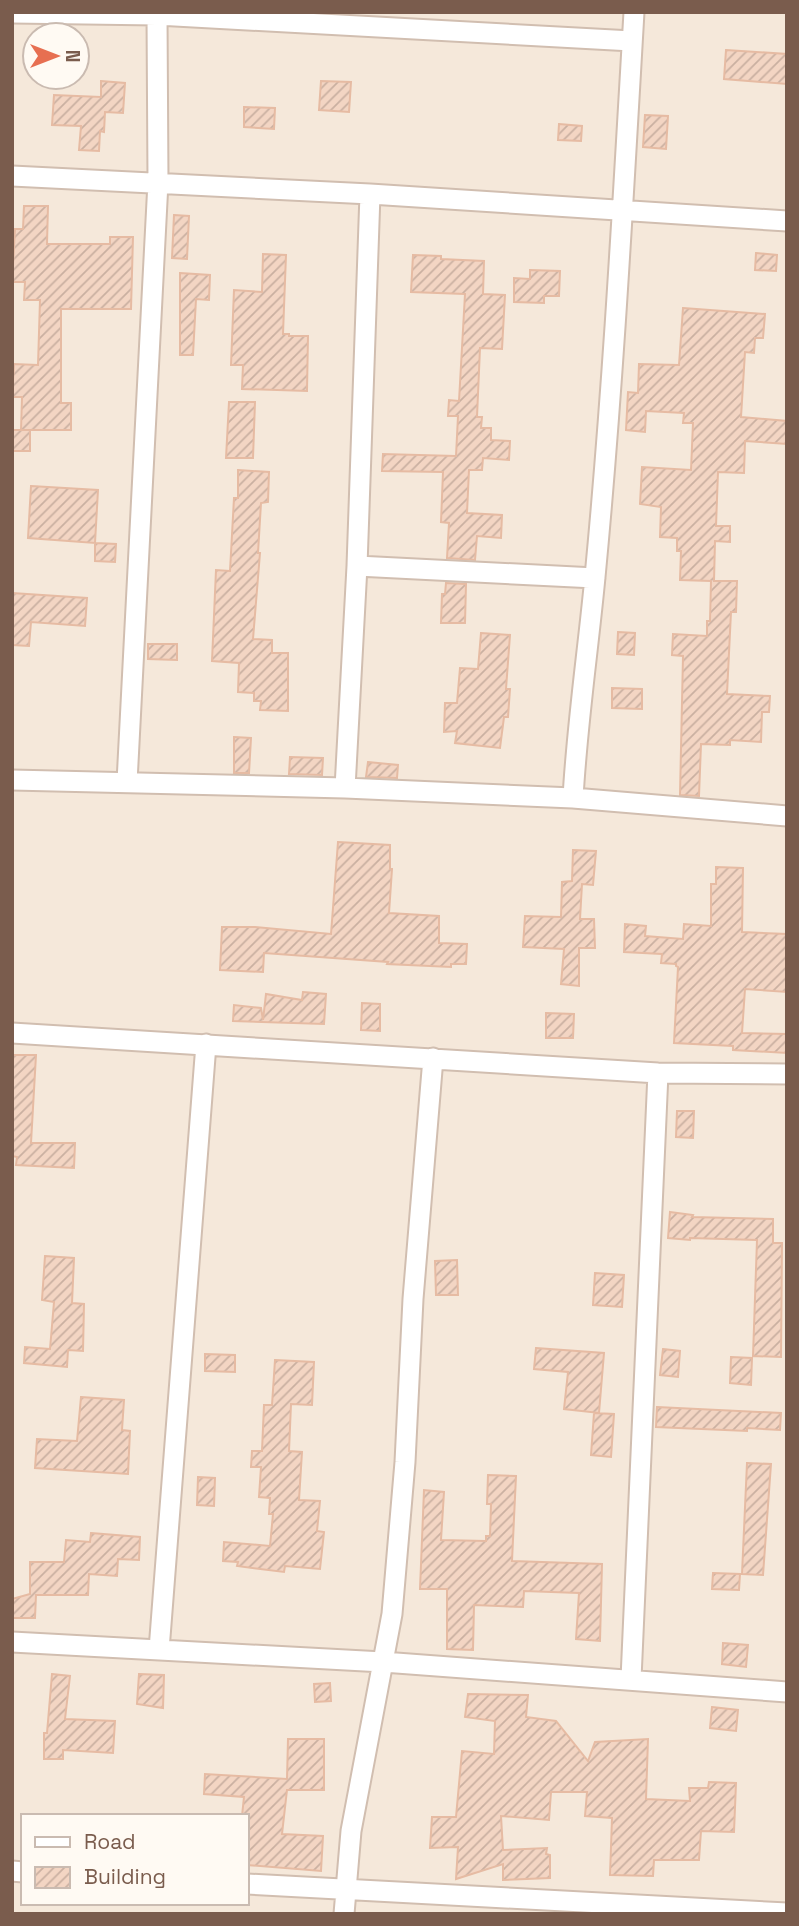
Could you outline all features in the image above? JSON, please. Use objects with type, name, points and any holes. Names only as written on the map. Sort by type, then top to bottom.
[{"type":"street","points":[[573,798],[576,737],[595,578],[634,12]]},
{"type":"street","points":[[12,13],[157,15],[632,41]]},
{"type":"street","points":[[127,782],[158,182],[157,15]]},
{"type":"street","points":[[12,176],[370,194],[787,221]]},
{"type":"street","points":[[345,788],[357,566],[370,194]]},
{"type":"street","points":[[357,566],[595,578]]},
{"type":"street","points":[[12,780],[345,788],[573,798],[787,816]]},
{"type":"street","points":[[12,1033],[658,1073],[787,1074]]},
{"type":"street","points":[[159,1650],[206,1044]]},
{"type":"street","points":[[344,1914],[351,1831],[393,1601],[405,1462],[413,1299],[433,1058]]},
{"type":"street","points":[[632,1679],[658,1073]]},
{"type":"street","points":[[12,1642],[383,1662],[787,1692]]},
{"type":"street","points":[[248,1884],[787,1913]]},
{"type":"shaded area","points":[[12,12],[787,12],[787,1914],[12,1914]]},
{"type":"building","points":[[726,50],[787,54],[787,84],[724,79]]},
{"type":"building","points":[[101,81],[125,83],[123,113],[105,112],[99,151],[79,150],[81,126],[52,125],[54,95],[101,97]]},
{"type":"building","points":[[321,81],[351,82],[349,112],[319,110]]},
{"type":"building","points":[[244,107],[275,108],[274,129],[244,127]]},
{"type":"building","points":[[645,115],[668,116],[666,149],[643,147]]},
{"type":"building","points":[[559,124],[582,126],[581,141],[558,140]]},
{"type":"building","points":[[24,206],[48,206],[47,244],[110,244],[110,237],[133,237],[131,309],[61,309],[61,403],[71,403],[71,430],[21,430],[22,397],[12,397],[14,364],[38,365],[40,300],[24,300],[25,282],[12,282],[15,229],[23,229]]},
{"type":"building","points":[[174,215],[189,216],[187,259],[172,258]]},
{"type":"building","points":[[756,253],[777,255],[776,271],[755,270]]},
{"type":"building","points":[[263,254],[286,255],[283,334],[308,336],[307,391],[242,389],[243,365],[231,365],[234,290],[262,292]]},
{"type":"building","points":[[413,255],[484,261],[483,294],[505,295],[502,349],[480,348],[477,417],[482,417],[481,428],[491,428],[491,440],[510,441],[509,460],[483,458],[482,470],[469,470],[467,513],[502,515],[501,538],[477,536],[475,560],[447,558],[449,523],[441,522],[443,472],[382,471],[383,454],[456,456],[458,416],[448,416],[449,400],[459,401],[465,294],[411,292]]},
{"type":"building","points":[[530,270],[560,271],[559,296],[544,296],[544,303],[514,302],[514,278],[530,279]]},
{"type":"building","points":[[180,273],[210,275],[209,300],[196,299],[193,355],[180,355]]},
{"type":"building","points":[[683,308],[765,314],[763,338],[755,338],[754,353],[745,352],[741,417],[787,421],[787,444],[745,441],[744,473],[718,472],[716,526],[730,526],[730,542],[715,541],[714,581],[737,581],[736,612],[731,612],[727,694],[770,696],[769,712],[762,712],[761,742],[730,740],[730,745],[701,744],[699,796],[680,795],[683,656],[672,655],[673,634],[707,636],[711,581],[680,580],[681,551],[677,551],[677,538],[660,537],[661,507],[640,504],[642,467],[691,470],[693,423],[683,423],[684,413],[646,411],[645,432],[626,430],[628,392],[638,393],[639,364],[679,365]]},
{"type":"building","points":[[229,402],[255,402],[253,458],[226,458]]},
{"type":"building","points":[[12,430],[30,430],[30,451],[12,451]]},
{"type":"building","points":[[238,470],[269,472],[268,502],[261,503],[253,639],[272,640],[272,653],[288,653],[288,711],[260,710],[261,701],[254,701],[254,693],[238,692],[239,663],[212,661],[216,570],[230,571],[234,498],[238,498]]},
{"type":"building","points":[[31,486],[98,490],[95,543],[28,538]]},
{"type":"building","points":[[95,543],[116,544],[115,562],[95,561]]},
{"type":"building","points":[[446,583],[466,584],[465,623],[441,623],[442,594],[445,594]]},
{"type":"building","points":[[12,593],[87,598],[85,626],[31,622],[29,646],[12,645]]},
{"type":"building","points":[[618,632],[635,633],[634,655],[617,654]]},
{"type":"building","points":[[481,633],[510,635],[506,689],[510,689],[508,717],[504,717],[500,748],[455,743],[457,731],[444,732],[445,703],[457,703],[460,668],[478,669]]},
{"type":"building","points":[[148,644],[177,644],[177,660],[148,659]]},
{"type":"building","points":[[612,688],[642,689],[642,709],[612,708]]},
{"type":"building","points":[[234,737],[251,738],[249,773],[234,773]]},
{"type":"building","points":[[290,757],[323,758],[322,775],[289,774]]},
{"type":"building","points":[[368,762],[398,765],[397,778],[366,777]]},
{"type":"building","points":[[338,842],[390,845],[392,869],[389,913],[439,916],[439,943],[467,944],[466,964],[451,964],[451,967],[387,964],[388,962],[264,953],[263,972],[220,970],[222,927],[255,927],[331,934]]},
{"type":"building","points":[[573,850],[596,851],[593,885],[582,884],[580,919],[594,919],[595,948],[579,948],[579,986],[561,984],[564,949],[523,947],[525,916],[561,917],[562,882],[572,881]]},
{"type":"building","points":[[716,867],[743,868],[742,932],[787,934],[787,992],[745,989],[742,1033],[787,1034],[787,1053],[733,1050],[733,1046],[674,1043],[678,967],[676,964],[661,963],[662,954],[624,952],[625,924],[646,926],[645,936],[683,939],[684,924],[711,926],[711,884],[716,884]]},
{"type":"building","points":[[303,992],[326,994],[324,1024],[233,1021],[234,1005],[261,1008],[263,1020],[266,994],[302,1000]]},
{"type":"building","points":[[362,1003],[380,1004],[380,1031],[361,1030]]},
{"type":"building","points":[[546,1013],[574,1014],[573,1038],[546,1038]]},
{"type":"building","points":[[12,1055],[36,1055],[31,1143],[75,1143],[74,1168],[16,1165],[17,1157],[12,1156]]},
{"type":"building","points":[[677,1111],[694,1111],[693,1138],[676,1137]]},
{"type":"building","points":[[670,1212],[693,1215],[692,1217],[773,1219],[773,1243],[782,1243],[781,1357],[753,1356],[757,1240],[668,1238]]},
{"type":"building","points":[[45,1256],[74,1258],[72,1303],[84,1304],[83,1351],[68,1350],[67,1367],[24,1363],[25,1347],[50,1349],[54,1302],[42,1300]]},
{"type":"building","points":[[457,1260],[458,1295],[436,1295],[435,1261]]},
{"type":"building","points":[[595,1273],[624,1275],[622,1307],[593,1305]]},
{"type":"building","points":[[536,1348],[604,1353],[599,1413],[564,1409],[568,1372],[534,1369]]},
{"type":"building","points":[[663,1349],[680,1351],[678,1377],[660,1375]]},
{"type":"building","points":[[205,1354],[235,1355],[235,1372],[205,1371]]},
{"type":"building","points":[[731,1357],[752,1358],[751,1385],[730,1383]]},
{"type":"building","points":[[275,1360],[314,1362],[312,1405],[291,1404],[289,1451],[302,1452],[299,1500],[320,1501],[317,1531],[324,1532],[320,1569],[285,1566],[284,1572],[237,1566],[238,1562],[223,1561],[224,1542],[270,1546],[273,1514],[269,1514],[270,1498],[259,1497],[261,1467],[251,1467],[252,1451],[262,1451],[264,1405],[272,1405]]},
{"type":"building","points":[[81,1397],[124,1400],[122,1430],[130,1431],[128,1474],[35,1468],[37,1439],[77,1441]]},
{"type":"building","points":[[657,1407],[781,1413],[780,1430],[656,1427]]},
{"type":"building","points":[[594,1413],[614,1414],[611,1457],[591,1455]]},
{"type":"building","points":[[747,1463],[771,1464],[763,1575],[742,1574]]},
{"type":"building","points":[[488,1475],[516,1476],[512,1561],[602,1564],[600,1641],[576,1639],[579,1593],[524,1591],[523,1607],[474,1605],[473,1650],[447,1649],[447,1589],[420,1589],[424,1490],[444,1492],[441,1540],[486,1541],[486,1536],[490,1536],[491,1504],[487,1504]]},
{"type":"building","points":[[198,1477],[215,1478],[214,1506],[197,1505]]},
{"type":"building","points":[[91,1533],[140,1537],[139,1560],[118,1559],[117,1576],[89,1574],[88,1595],[36,1595],[35,1618],[12,1618],[12,1599],[30,1594],[30,1562],[64,1562],[66,1540],[90,1542]]},
{"type":"building","points":[[713,1573],[740,1574],[739,1590],[712,1589]]},
{"type":"building","points":[[723,1643],[748,1645],[746,1667],[722,1664]]},
{"type":"building","points":[[52,1674],[70,1676],[65,1719],[115,1721],[113,1753],[63,1750],[63,1759],[44,1759],[44,1733],[47,1733]]},
{"type":"building","points":[[139,1674],[164,1675],[163,1708],[137,1704]]},
{"type":"building","points":[[330,1683],[331,1701],[315,1702],[314,1684]]},
{"type":"building","points":[[468,1694],[528,1695],[526,1717],[556,1721],[588,1761],[595,1742],[648,1739],[646,1799],[690,1801],[689,1788],[708,1788],[709,1782],[736,1783],[734,1832],[701,1831],[699,1860],[654,1860],[653,1876],[610,1875],[612,1818],[585,1816],[587,1792],[551,1792],[549,1820],[501,1816],[503,1850],[547,1848],[546,1854],[550,1855],[550,1878],[503,1880],[503,1864],[456,1879],[458,1847],[430,1848],[432,1817],[456,1817],[462,1751],[494,1754],[495,1721],[465,1717]]},
{"type":"building","points":[[712,1707],[738,1710],[736,1731],[710,1728]]},
{"type":"building","points":[[288,1739],[324,1739],[324,1790],[287,1790],[282,1834],[323,1836],[321,1871],[248,1865],[248,1814],[242,1814],[244,1797],[204,1794],[205,1774],[287,1779]]}]
